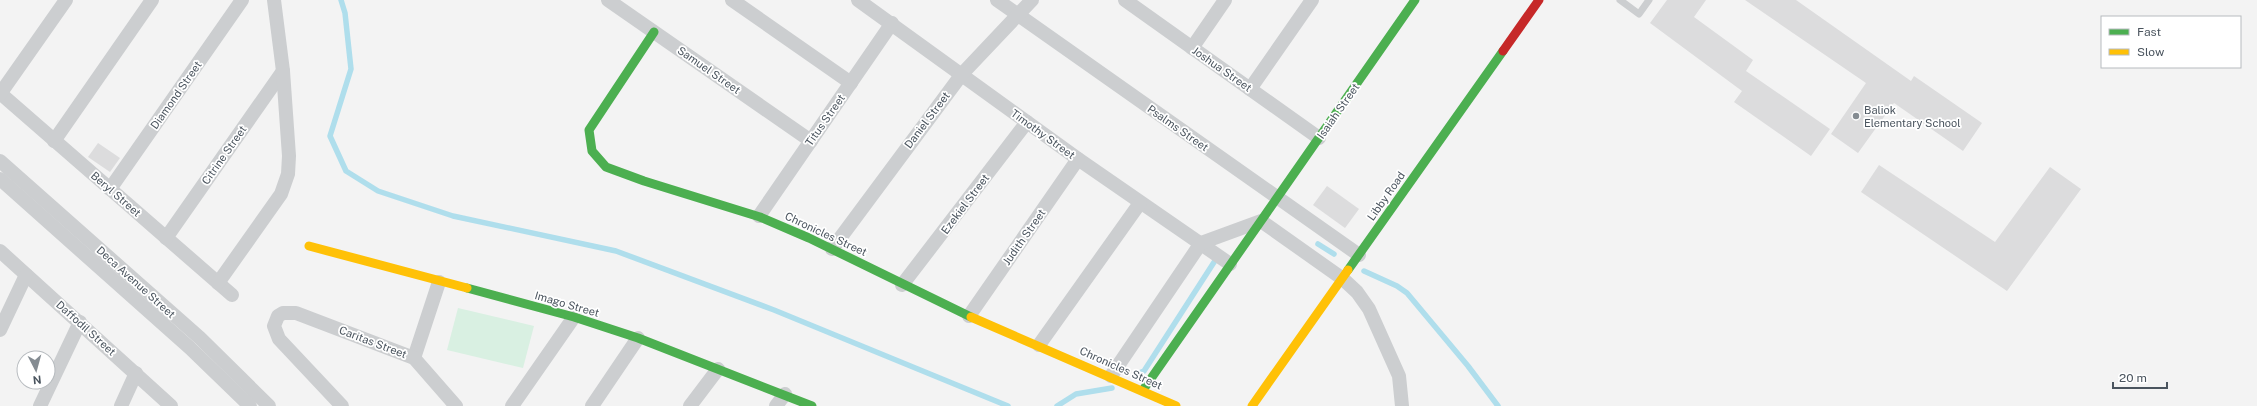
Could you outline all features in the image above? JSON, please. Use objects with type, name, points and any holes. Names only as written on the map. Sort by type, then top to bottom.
[{"type":"street","points":[[0,93],[66,0]]},
{"type":"street","points":[[54,141],[152,0]]},
{"type":"street","name":"Diamond Street","points":[[110,189],[242,0]]},
{"type":"street","points":[[218,283],[281,194],[288,174],[289,156],[283,72],[274,0]]},
{"type":"street","name":"Samuel Street","points":[[608,0],[811,141]]},
{"type":"street","points":[[732,0],[850,83]]},
{"type":"street","name":"Timothy Street","points":[[858,0],[892,23],[1078,159],[1230,264]]},
{"type":"street","name":"Psalms Street","points":[[997,0],[1359,255]]},
{"type":"street","name":"Daniel Street","points":[[832,249],[962,74],[1020,15],[1032,0]]},
{"type":"street","points":[[1192,48],[1225,0]]},
{"type":"street","points":[[1250,89],[1312,0]]},
{"type":"street","name":"Isaiah Street","points":[[1143,390],[1416,0]]},
{"type":"street","name":"Libby Road","points":[[1252,406],[1539,0]]},
{"type":"street","name":"Joshua Street","points":[[1132,2],[1192,48],[1319,138]]},
{"type":"street","name":"Titus Street","points":[[759,216],[892,23]]},
{"type":"street","name":"Chronicles Street","points":[[654,32],[589,130],[588,141],[595,158],[616,171],[759,216],[832,249],[902,285],[969,316],[1111,376],[1176,406]]},
{"type":"street","name":"Citrine Street","points":[[166,238],[283,72]]},
{"type":"street","name":"Beryl Street","points":[[0,93],[232,295]]},
{"type":"street","name":"Ezekiel Street","points":[[902,285],[1027,122]]},
{"type":"street","name":"Judith Street","points":[[969,316],[1078,159]]},
{"type":"street","name":"Deca Avenue Street","points":[[0,161],[29,196],[226,372],[269,406]]},
{"type":"street","name":"Deca Avenue Street","points":[[0,179],[29,196]]},
{"type":"street","points":[[1039,345],[1140,203]]},
{"type":"street","points":[[1111,376],[1201,243],[1261,221],[1343,279],[1357,292],[1369,309],[1383,345],[1399,376],[1402,406]]},
{"type":"street","name":"Imago Street","points":[[309,246],[574,317],[638,338],[785,394],[812,406]]},
{"type":"street","name":"Daffodil Street","points":[[0,252],[80,322],[171,406]]},
{"type":"street","points":[[0,330],[26,275]]},
{"type":"street","points":[[414,358],[439,282]]},
{"type":"street","name":"Caritas Street","points":[[342,406],[279,339],[274,326],[274,320],[283,313],[296,313],[414,358],[456,406]]},
{"type":"street","points":[[512,406],[574,317]]},
{"type":"street","points":[[40,406],[80,322]]},
{"type":"street","points":[[592,406],[638,338]]},
{"type":"street","points":[[690,406],[718,369]]},
{"type":"street","name":"Deca Avenue Street","points":[[226,372],[250,406]]},
{"type":"street","points":[[121,406],[136,373]]},
{"type":"street","points":[[776,406],[785,394]]},
{"type":"lane","points":[[1620,0],[1639,14],[1649,0]]},
{"type":"green space","points":[[458,308],[534,326],[523,368],[447,350]]},
{"type":"building","points":[[1667,0],[1706,0],[1694,17],[1753,60],[1746,71],[1830,129],[1811,156],[1734,102],[1742,91],[1650,23]]},
{"type":"building","points":[[1745,0],[1796,0],[1911,81],[1914,76],[1982,123],[1963,151],[1894,103],[1858,153],[1831,134],[1866,83]]},
{"type":"building","points":[[98,143],[120,158],[110,172],[88,157]]},
{"type":"building","points":[[1879,165],[1995,242],[2050,167],[2081,189],[2007,291],[1861,192]]},
{"type":"building","points":[[1327,186],[1359,209],[1345,228],[1313,205]]},
{"type":"waterway","points":[[341,0],[345,13],[351,69],[330,136],[346,171],[378,191],[453,216],[616,251],[774,310],[1008,406]]},
{"type":"waterway","points":[[1318,244],[1334,254]]},
{"type":"waterway","points":[[1139,373],[1144,371],[1218,256]]},
{"type":"waterway","points":[[1364,271],[1397,286],[1407,293],[1468,366],[1498,406]]},
{"type":"waterway","points":[[1057,406],[1076,394],[1112,388]]},
{"type":"traffic: fast","points":[[1143,390],[1415,0]]},
{"type":"traffic: fast","points":[[654,32],[589,130],[592,151],[606,167],[644,181],[760,217],[809,238],[971,317]]},
{"type":"traffic: fast","points":[[1348,270],[1503,51]]},
{"type":"traffic: fast","points":[[467,288],[574,317],[638,338],[812,406]]},
{"type":"traffic: slow","points":[[309,246],[467,288]]},
{"type":"traffic: slow","points":[[1252,406],[1348,270]]},
{"type":"traffic: slow","points":[[971,317],[1176,406]]},
{"type":"traffic: jam","points":[[1503,51],[1539,0]]},
{"type":"place","name":"Baliok Elementary School","points":[[1856,116]]}]
